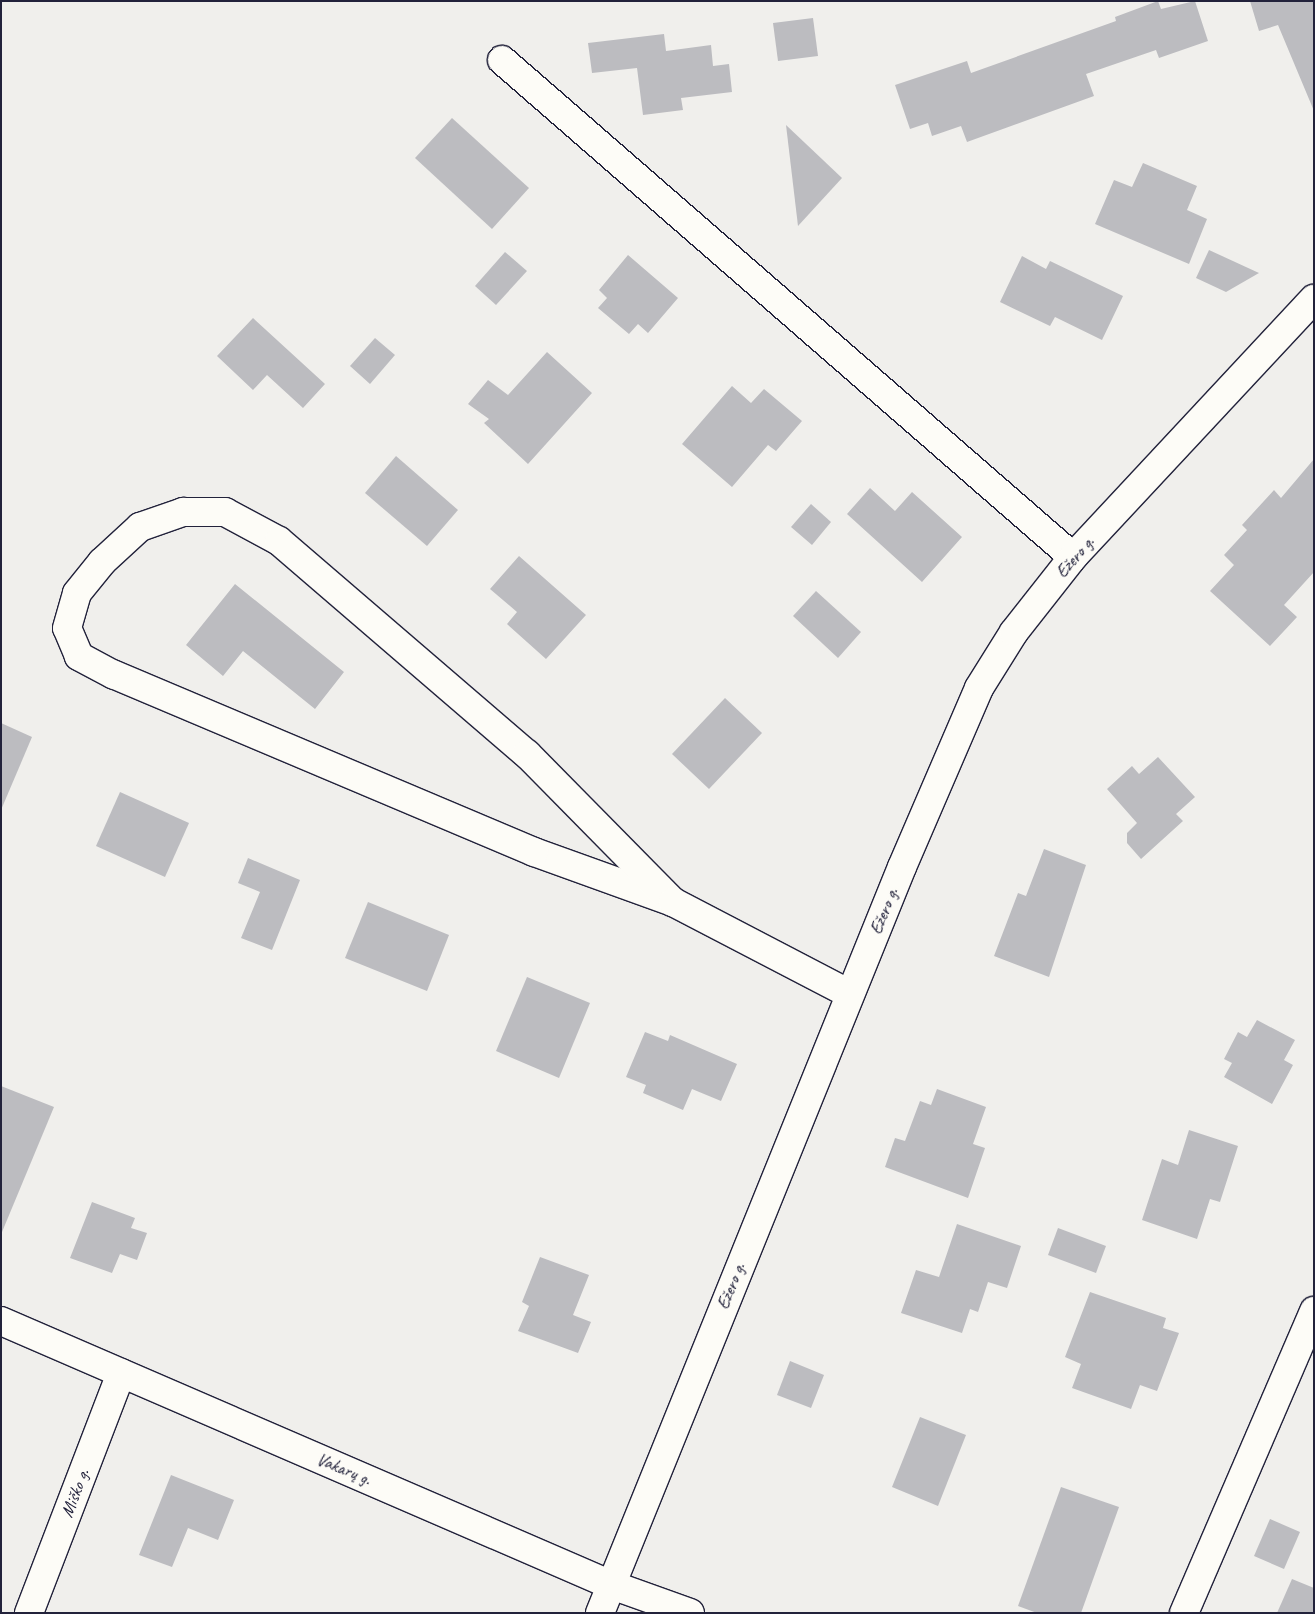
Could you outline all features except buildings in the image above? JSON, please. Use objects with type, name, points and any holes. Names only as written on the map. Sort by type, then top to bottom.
[{"type":"street","points":[[502,60],[1073,558]]},
{"type":"street","name":"Ežero g.","points":[[600,1613],[609,1584],[850,994],[979,688],[1014,632],[1073,558],[1314,299]]},
{"type":"street","points":[[672,902],[520,747],[279,541],[225,512],[183,512],[140,527],[102,562],[77,593],[67,628],[79,656],[114,675],[534,852],[672,902],[850,994]]},
{"type":"street","points":[[1184,1613],[1314,1311]]},
{"type":"street","name":"Vakarų g.","points":[[1,1321],[609,1584],[690,1613]]},
{"type":"street","name":"Miško g.","points":[[29,1613],[121,1373]]}]
